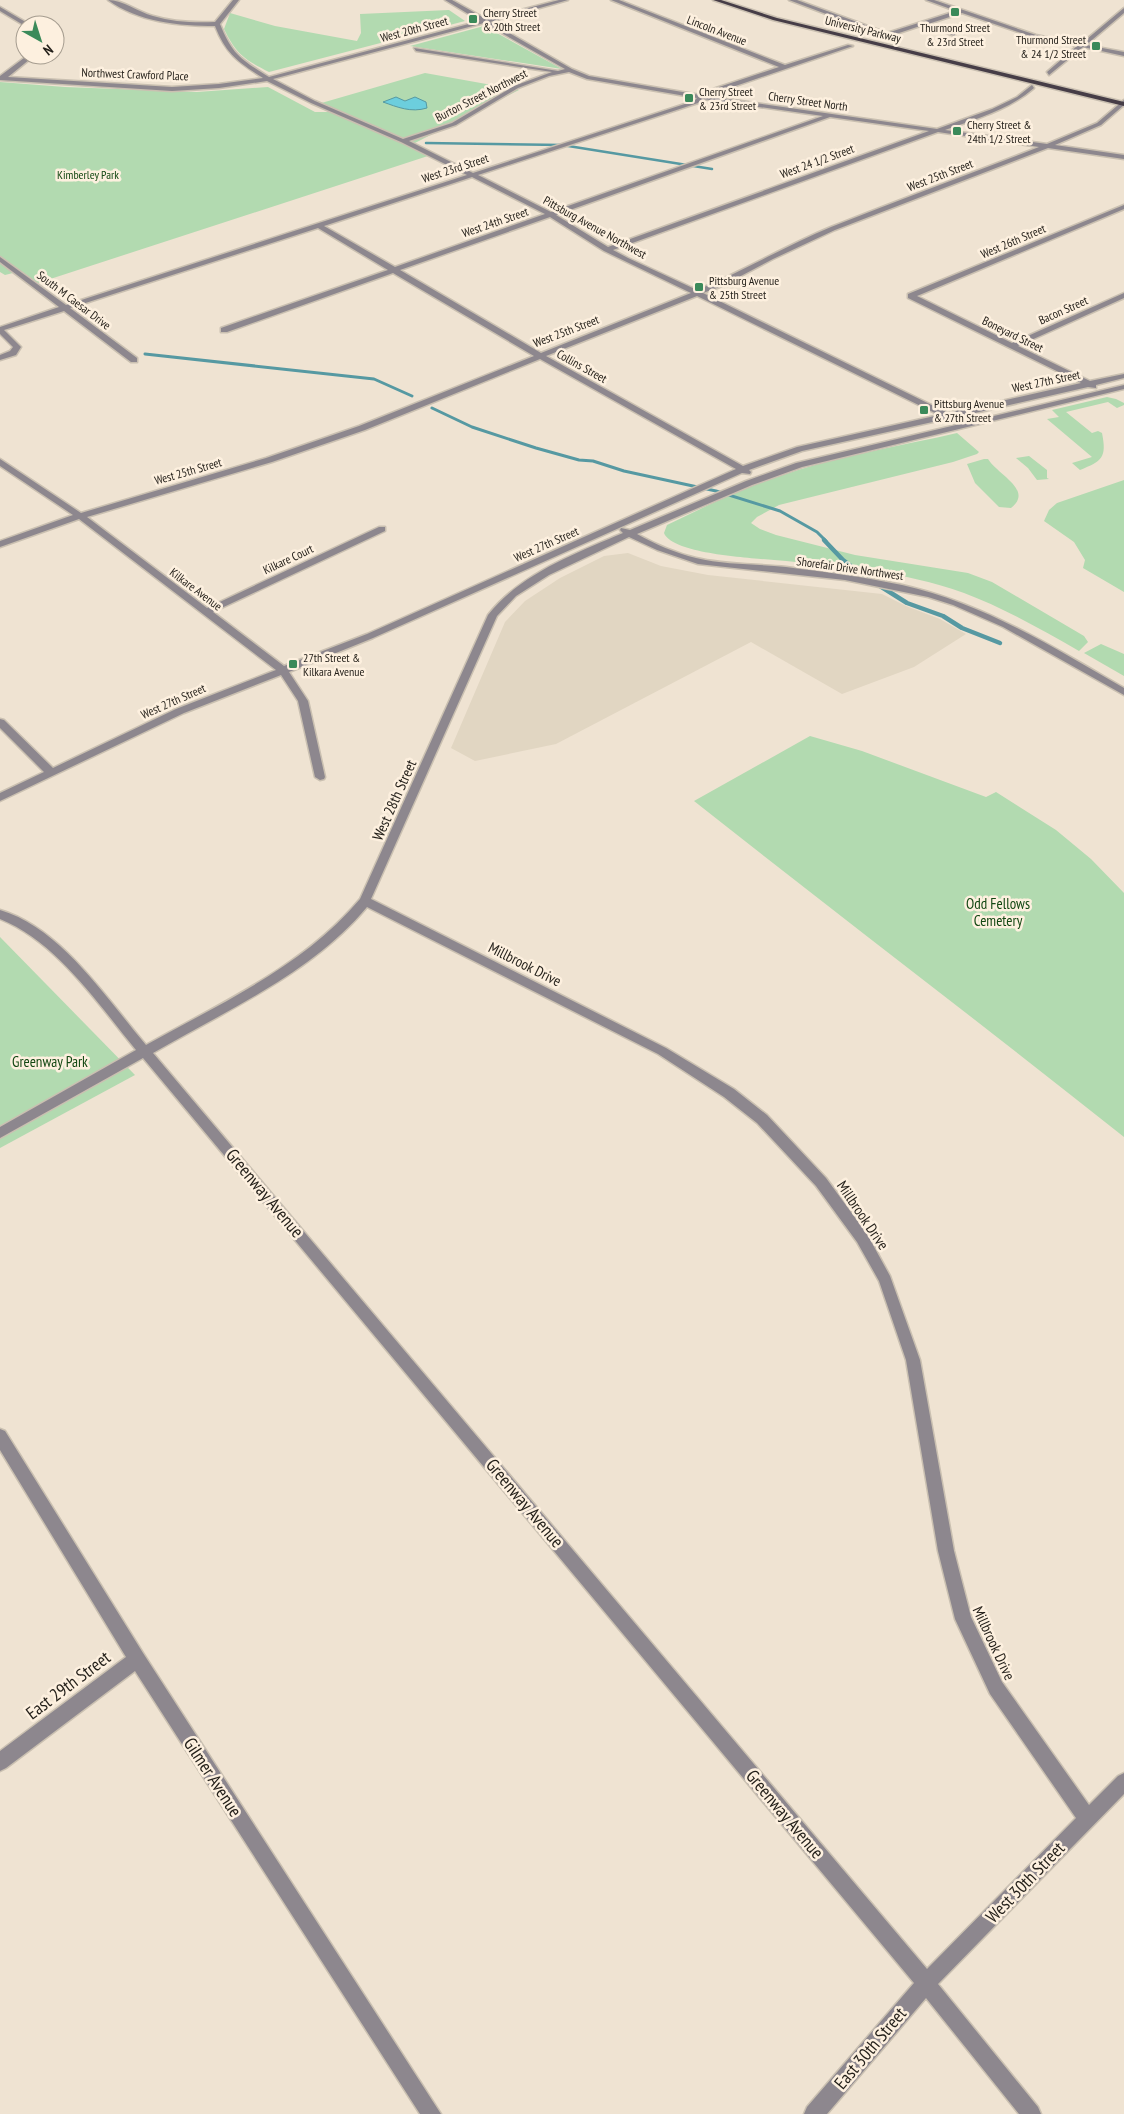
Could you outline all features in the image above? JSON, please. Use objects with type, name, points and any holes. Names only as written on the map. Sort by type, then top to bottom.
[{"type":"main road","name":"University Parkway","points":[[716,0],[775,19],[1123,103]]},
{"type":"main road","name":"University Parkway","points":[[731,0],[833,28],[1079,85]]},
{"type":"street","points":[[111,0],[154,20],[185,24],[217,24],[236,0]]},
{"type":"street","name":"Cherry Street North","points":[[448,0],[570,70],[592,78],[703,97],[1124,158]]},
{"type":"street","name":"West 20th Street","points":[[268,80],[566,0]]},
{"type":"street","name":"Lincoln Avenue","points":[[614,0],[784,67]]},
{"type":"street","points":[[792,0],[887,35],[962,12]]},
{"type":"street","points":[[929,0],[1035,36],[1124,54]]},
{"type":"street","points":[[0,9],[15,18]]},
{"type":"street","points":[[1049,73],[1124,10]]},
{"type":"street","name":"Pittsburg Avenue Northwest","points":[[217,24],[224,42],[236,58],[268,80],[471,174],[551,215],[606,250],[947,415],[962,426]]},
{"type":"street","points":[[924,24],[953,35]]},
{"type":"street","name":"West 23rd Street","points":[[0,330],[471,174],[696,102],[706,93],[850,46]]},
{"type":"street","points":[[416,49],[551,71],[570,70]]},
{"type":"street","points":[[2,78],[19,65]]},
{"type":"street","name":"Burton Street Northwest","points":[[402,141],[454,124],[516,87],[547,75],[570,70]]},
{"type":"street","name":"Northwest Crawford Place","points":[[2,78],[172,88],[219,86],[268,80]]},
{"type":"street","name":"West 24 1/2 Street","points":[[606,250],[1013,102],[1032,87]]},
{"type":"street","name":"West 25th Street","points":[[0,544],[80,516],[269,460],[362,428],[538,355],[697,293],[733,277],[770,257],[833,230],[1049,146],[1099,124],[1123,103]]},
{"type":"street","name":"West 24th Street","points":[[224,330],[831,116]]},
{"type":"street","name":"West 26th Street","points":[[911,296],[1124,207]]},
{"type":"street","name":"Collins Street","points":[[318,225],[538,355],[759,479]]},
{"type":"street","name":"South M Caesar Drive","points":[[0,260],[134,360]]},
{"type":"street","name":"Bacon Street","points":[[1012,346],[1124,295]]},
{"type":"street","name":"Boneyard Street","points":[[911,296],[1104,392]]},
{"type":"street","points":[[0,330],[17,347],[13,353],[0,358]]},
{"type":"street","name":"West 27th Street","points":[[0,797],[180,711],[370,636],[743,469],[800,449],[1124,376]]},
{"type":"street","name":"West 27th Street","points":[[630,534],[759,479],[799,465],[1124,387]]},
{"type":"street","name":"Kilkare Avenue","points":[[0,462],[80,516],[283,670],[304,700],[320,777]]},
{"type":"street","name":"Shorefair Drive Northwest","points":[[617,526],[671,554],[698,561],[878,583],[932,596],[963,606],[1009,627],[1124,692]]},
{"type":"street","name":"Kilkare Court","points":[[205,612],[382,529]]},
{"type":"street","name":"West 28th Street","points":[[0,1133],[267,982],[317,949],[345,925],[364,902],[493,615],[513,594],[546,573],[630,534]]},
{"type":"street","points":[[0,722],[52,772]]},
{"type":"street","name":"Millbrook Drive","points":[[364,902],[662,1051],[729,1093],[762,1119],[821,1182],[862,1238],[885,1280],[913,1360],[946,1552],[963,1619],[996,1688],[1087,1818]]},
{"type":"street","name":"Greenway Avenue","points":[[0,914],[15,919],[40,935],[67,959],[926,1983],[1031,2114]]},
{"type":"street","name":"Gilmer Avenue","points":[[0,1436],[137,1659],[431,2114]]},
{"type":"street","name":"East 29th Street","points":[[0,1762],[137,1659]]},
{"type":"street","name":"West 30th Street","points":[[926,1983],[1124,1782]]},
{"type":"street","name":"East 30th Street","points":[[814,2114],[926,1983]]},
{"type":"shaded area","points":[[628,553],[661,566],[708,575],[882,594],[906,606],[940,619],[966,634],[914,667],[842,694],[751,642],[556,744],[475,761],[451,748],[505,622],[525,601],[560,578],[604,556]]},
{"type":"green space","points":[[449,10],[465,21],[269,72],[242,55],[233,45],[224,29],[230,13],[275,26],[357,41],[361,33],[360,14]]},
{"type":"green space","points":[[484,26],[562,69],[410,46]]},
{"type":"green space","name":"Kimberley Park","points":[[425,73],[519,90],[411,145],[431,155],[38,283],[21,271],[5,275],[0,272],[0,82],[65,87],[197,92],[268,87],[315,112],[332,112],[318,104]]},
{"type":"green space","points":[[1107,397],[1116,399],[1124,403],[1124,405],[1117,408],[1108,402],[1066,412],[1092,433],[1098,431],[1102,433],[1104,448],[1101,458],[1080,470],[1072,463],[1092,457],[1047,419],[1059,417],[1052,410]]},
{"type":"green space","points":[[957,433],[979,452],[953,462],[779,505],[757,517],[751,523],[760,529],[776,535],[855,555],[968,573],[992,582],[1084,636],[1088,642],[1079,651],[994,605],[964,593],[918,579],[870,570],[714,554],[681,546],[670,540],[664,533],[667,525],[731,495],[781,476],[837,459]]},
{"type":"green space","points":[[1029,456],[1047,470],[1047,478],[1049,479],[1037,480],[1028,468],[1016,458]]},
{"type":"green space","points":[[988,459],[1016,489],[1019,495],[1011,508],[999,507],[975,483],[967,464]]},
{"type":"green space","points":[[1124,480],[1124,592],[1083,568],[1085,560],[1074,542],[1044,521],[1049,510],[1057,503]]},
{"type":"green space","points":[[1101,644],[1124,654],[1124,676],[1084,653]]},
{"type":"green space","name":"Odd Fellows Cemetery","points":[[810,736],[862,751],[986,797],[996,792],[1056,830],[1091,859],[1124,893],[1124,1137],[694,801]]},
{"type":"green space","name":"Greenway Park","points":[[0,937],[135,1075],[0,1148]]},
{"type":"water","points":[[396,97],[405,101],[415,97],[426,102],[427,108],[410,110],[383,102]]},
{"type":"waterway","points":[[426,143],[562,145],[712,169]]},
{"type":"waterway","points":[[145,354],[374,379],[412,396]]},
{"type":"waterway","points":[[432,408],[472,427],[536,448],[579,460],[593,461],[624,471],[716,491],[780,511],[817,532],[826,541]]},
{"type":"waterway","points":[[824,540],[843,560],[864,576],[907,603],[943,616],[962,628],[1000,643]]},
{"type":"place","name":"Thurmond Street & 23rd Street","points":[[955,12]]},
{"type":"place","name":"Cherry Street & 20th Street","points":[[473,19]]},
{"type":"place","name":"Thurmond Street & 24 1/2 Street","points":[[1096,46]]},
{"type":"place","name":"Cherry Street & 23rd Street","points":[[689,98]]},
{"type":"place","name":"Cherry Street & 24th 1/2 Street","points":[[957,131]]},
{"type":"place","name":"Pittsburg Avenue & 25th Street","points":[[699,287]]},
{"type":"place","name":"Pittsburg Avenue & 27th Street","points":[[924,410]]},
{"type":"place","name":"27th Street & Kilkara Avenue","points":[[293,664]]}]
